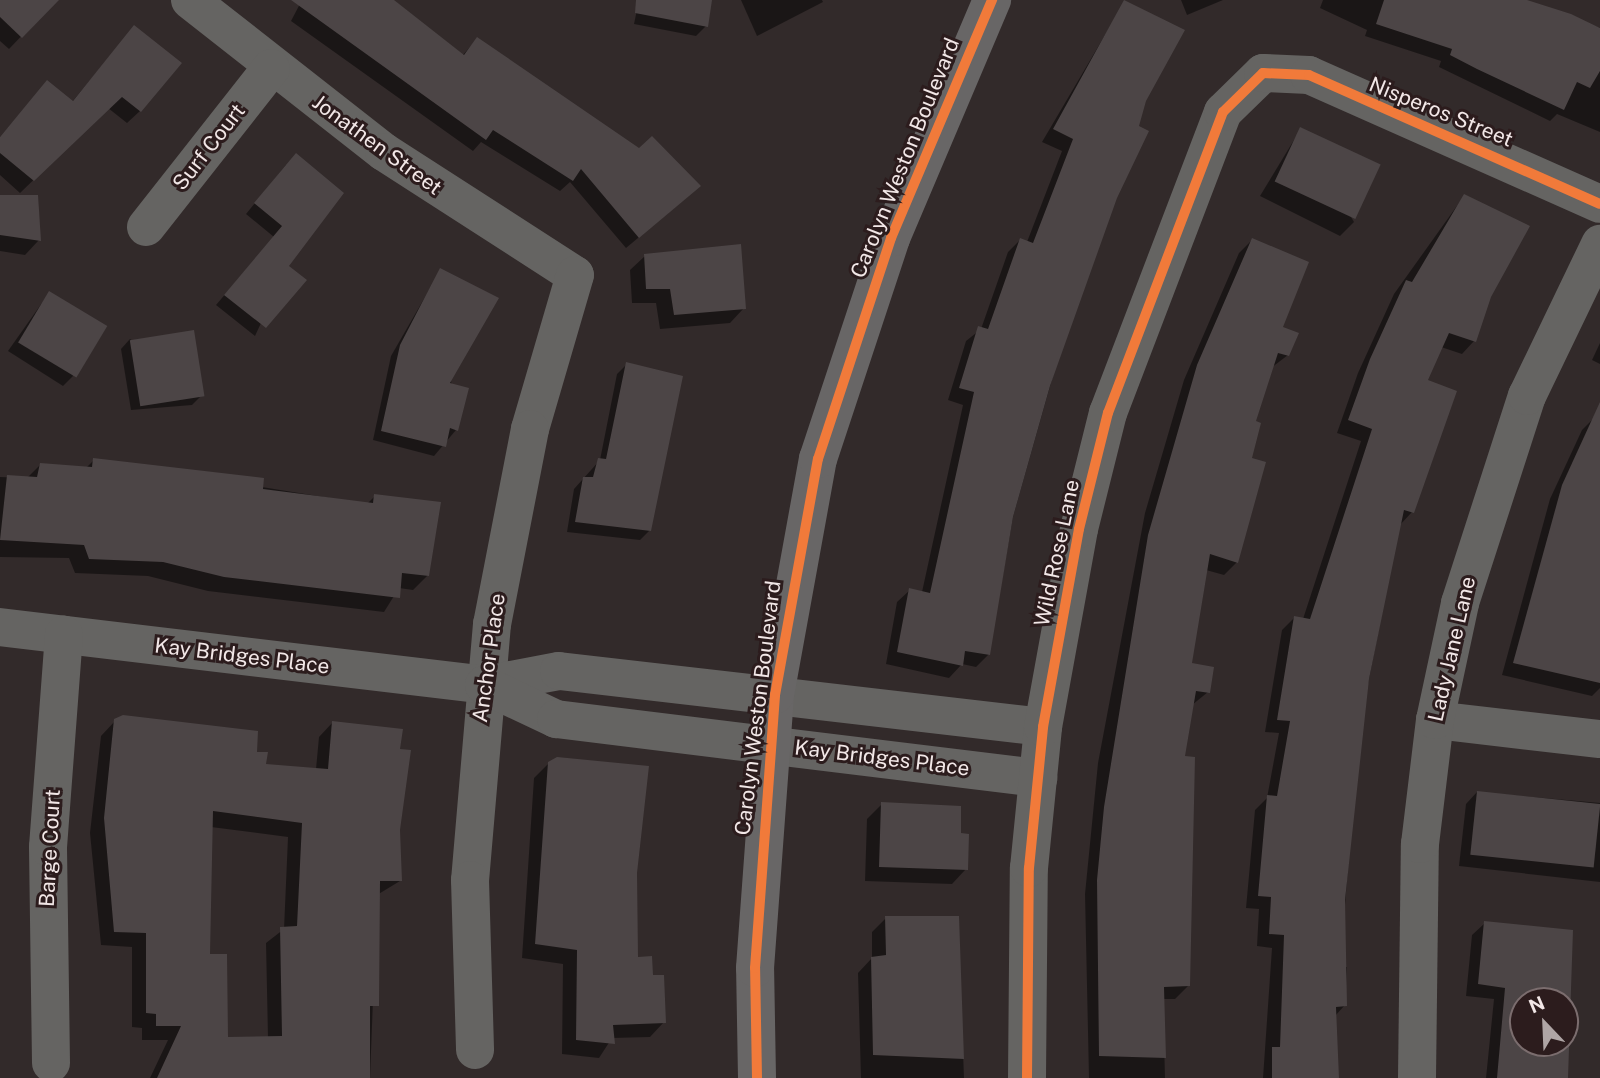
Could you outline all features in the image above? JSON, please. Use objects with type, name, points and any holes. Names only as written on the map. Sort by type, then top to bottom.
[{"type":"street","name":"Jonathen Street","points":[[190,0],[271,68],[384,152],[575,275]]},
{"type":"street","name":"Carolyn Weston Boulevard","points":[[757,1078],[755,968],[775,695],[818,459],[852,348],[947,96],[992,0]]},
{"type":"street","name":"Surf Court","points":[[146,227],[271,68]]},
{"type":"street","name":"Nisperos Street","points":[[1263,73],[1310,75],[1600,204]]},
{"type":"street","name":"Wild Rose Lane","points":[[1027,1078],[1023,984],[1042,727],[1079,529],[1108,413],[1223,112],[1263,73]]},
{"type":"street","name":"Lady Jane Lane","points":[[1418,1078],[1414,952],[1435,720],[1491,496],[1527,396],[1600,244]]},
{"type":"street","name":"Anchor Place","points":[[475,1050],[470,880],[484,685],[530,429],[575,275]]},
{"type":"street","name":"Kay Bridges Place","points":[[0,627],[484,685],[559,671],[1042,727]]},
{"type":"street","name":"Barge Court","points":[[51,1063],[48,847],[64,635]]},
{"type":"street","name":"Kay Bridges Place","points":[[484,685],[556,719],[1038,778]]},
{"type":"street","points":[[1435,720],[1600,739]]},
{"type":"building","points":[[0,0],[59,0],[22,38],[0,17]]},
{"type":"building","points":[[291,0],[394,0],[464,55],[477,37],[639,148],[652,136],[701,186],[639,238],[581,169],[573,181],[493,130],[486,140]]},
{"type":"building","points":[[636,0],[712,0],[708,27],[635,13]]},
{"type":"building","points":[[1124,0],[1185,30],[1146,101],[1139,126],[1149,131],[1117,198],[1050,386],[1013,517],[990,655],[965,651],[963,666],[897,652],[909,588],[930,593],[974,392],[959,388],[978,326],[988,329],[1020,238],[1033,243],[1073,139],[1053,129]]},
{"type":"building","points":[[1384,0],[1527,0],[1571,14],[1600,28],[1600,71],[1590,88],[1577,82],[1564,110],[1450,55],[1452,49],[1376,24]]},
{"type":"building","points":[[134,25],[182,63],[141,112],[122,97],[34,181],[0,153],[0,137],[47,80],[73,101]]},
{"type":"building","points":[[1300,127],[1381,165],[1355,219],[1275,181]]},
{"type":"building","points":[[296,153],[344,193],[289,266],[307,280],[266,328],[224,295],[282,226],[254,203]]},
{"type":"building","points":[[1464,194],[1530,226],[1491,297],[1476,342],[1449,333],[1428,380],[1457,391],[1414,513],[1404,510],[1369,679],[1345,900],[1347,1006],[1336,1007],[1339,1078],[1272,1078],[1272,1047],[1280,1047],[1284,935],[1269,934],[1271,897],[1258,896],[1267,795],[1277,796],[1290,721],[1277,720],[1294,616],[1310,619],[1372,429],[1348,420],[1370,359],[1406,280],[1412,282]]},
{"type":"building","points":[[0,195],[38,195],[41,241],[0,235]]},
{"type":"building","points":[[1252,238],[1309,262],[1283,327],[1299,333],[1289,356],[1278,353],[1256,421],[1261,423],[1252,458],[1266,462],[1238,563],[1210,554],[1192,663],[1214,667],[1210,693],[1196,691],[1185,756],[1195,757],[1190,986],[1164,987],[1166,1058],[1099,1056],[1097,880],[1104,807],[1148,535],[1197,365]]},
{"type":"building","points":[[741,244],[746,309],[674,315],[670,289],[646,289],[644,254]]},
{"type":"building","points":[[440,268],[499,298],[450,383],[469,388],[458,431],[450,428],[446,447],[381,431],[400,345]]},
{"type":"building","points":[[49,291],[107,326],[76,377],[18,342]]},
{"type":"building","points":[[194,330],[204,396],[140,406],[130,340]]},
{"type":"building","points":[[626,362],[683,376],[651,531],[575,522],[583,477],[593,477],[598,458],[606,459]]},
{"type":"building","points":[[1600,402],[1600,683],[1513,663],[1562,485]]},
{"type":"building","points":[[93,458],[264,478],[263,489],[373,503],[374,494],[441,502],[429,576],[402,573],[400,598],[224,577],[163,562],[89,559],[84,545],[0,540],[7,475],[37,477],[40,463],[92,467]]},
{"type":"building","points":[[123,715],[258,731],[257,752],[268,752],[266,764],[328,769],[332,721],[403,729],[400,749],[411,750],[400,830],[402,881],[380,881],[379,1006],[370,1006],[370,1078],[157,1078],[181,1026],[156,1026],[156,1014],[146,1013],[146,933],[114,932],[104,818],[114,719]],"holes":[[[213,811],[302,823],[297,926],[280,927],[282,1036],[228,1037],[227,954],[210,954]]]},
{"type":"building","points":[[557,757],[649,766],[637,873],[638,957],[652,956],[653,975],[664,975],[666,1023],[613,1025],[615,1044],[576,1040],[577,950],[535,944],[548,762]]},
{"type":"building","points":[[1477,791],[1600,804],[1594,868],[1470,855]]},
{"type":"building","points":[[881,802],[961,806],[961,833],[969,834],[968,870],[879,867]]},
{"type":"building","points":[[885,916],[959,916],[964,1059],[873,1055],[871,957],[886,955]]},
{"type":"building","points":[[1484,921],[1573,930],[1571,987],[1509,987],[1509,1057],[1569,1057],[1568,1078],[1497,1078],[1505,988],[1478,984]]},
{"type":"cycle path","points":[[757,1078],[755,968],[775,695],[818,459],[891,238],[992,0]]},
{"type":"cycle path","points":[[1027,1078],[1029,868],[1043,727],[1079,529],[1108,413],[1223,112],[1263,73],[1309,75],[1600,204]]}]
